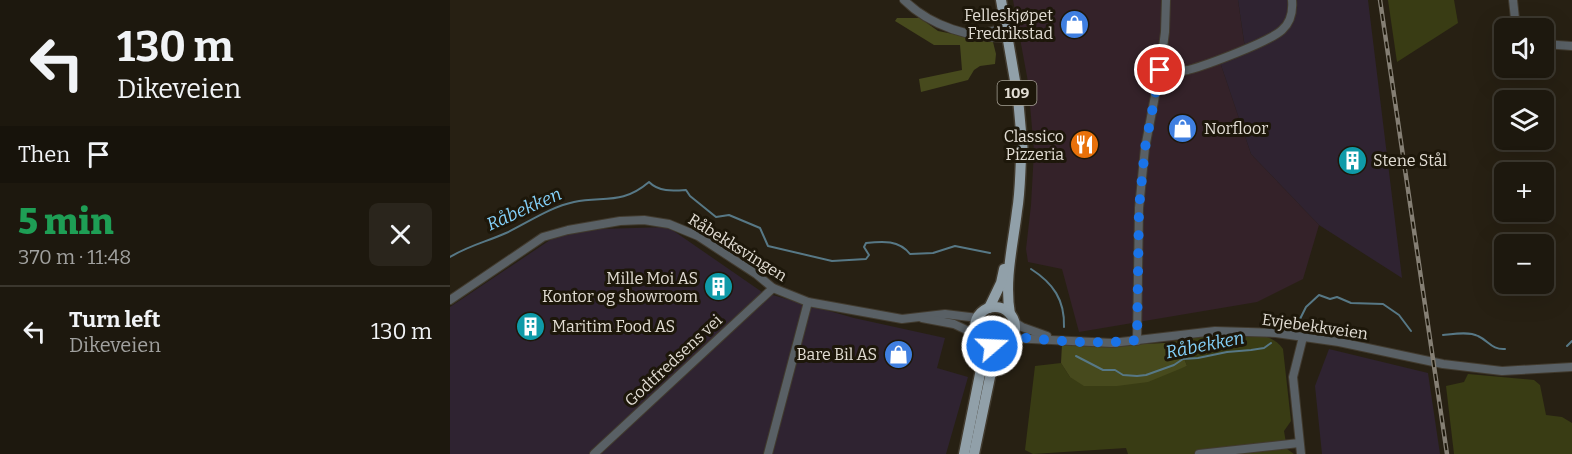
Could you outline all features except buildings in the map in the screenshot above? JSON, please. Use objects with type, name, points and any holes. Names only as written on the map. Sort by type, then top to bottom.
[{"type":"main road","name":"109","points":[[978,318],[989,308],[1001,283],[1010,252],[1023,154],[1021,125],[999,0]]},
{"type":"main road","name":"109","points":[[1010,252],[1008,300],[1015,330],[1012,338]]},
{"type":"main road","points":[[989,308],[997,307],[1012,318]]},
{"type":"main road","points":[[964,454],[978,389],[981,339],[975,326],[978,318]]},
{"type":"main road","points":[[981,339],[992,346],[1000,346],[1012,338]]},
{"type":"main road","points":[[974,454],[990,377],[1000,346]]},
{"type":"street","points":[[904,0],[926,18],[957,31],[978,34],[1004,33]]},
{"type":"street","points":[[1137,340],[1139,208],[1145,148],[1165,32],[1166,0]]},
{"type":"street","points":[[1160,70],[1171,72],[1188,70],[1275,36],[1292,15],[1292,0]]},
{"type":"street","points":[[1514,0],[1515,18]]},
{"type":"street","points":[[1554,44],[1572,46]]},
{"type":"street","name":"Råbekksvingen","points":[[450,300],[543,237],[620,221],[644,220],[669,224],[698,236],[756,274],[772,288],[808,302],[886,318],[921,318],[945,314],[978,318]]},
{"type":"street","name":"Godtfredsens vei","points":[[594,454],[772,288]]},
{"type":"street","points":[[768,454],[808,302]]},
{"type":"street","name":"Råbekksvingen","points":[[921,318],[954,324],[981,339]]},
{"type":"street","name":"Evjebekkveien","points":[[1012,318],[1022,327],[1053,339]]},
{"type":"street","name":"Evjebekkveien","points":[[1012,338],[1112,343],[1215,331],[1276,333],[1339,342],[1429,363],[1454,366],[1502,371],[1572,367]]},
{"type":"street","points":[[1301,454],[1293,377],[1303,337]]},
{"type":"street","points":[[1199,454],[1299,443]]},
{"type":"shaded area","points":[[1013,0],[1238,0],[1245,49],[1219,59],[1251,154],[1319,225],[1303,279],[1257,302],[1079,332],[1062,269],[1028,262],[1026,249],[1034,151],[1028,82]]},
{"type":"shaded area","points":[[1238,0],[1368,0],[1402,278],[1319,225],[1251,154],[1219,59],[1245,48]]},
{"type":"shaded area","name":"Råbekken","points":[[668,227],[762,292],[854,318],[945,338],[937,368],[968,377],[946,454],[450,454],[450,307],[565,230]]},
{"type":"shaded area","points":[[1329,349],[1428,373],[1440,454],[1322,454],[1315,386]]},
{"type":"green space","points":[[1388,0],[1454,0],[1458,23],[1397,62]]},
{"type":"green space","points":[[897,18],[920,18],[938,31],[993,42],[996,54],[995,64],[980,66],[974,70],[968,80],[921,92],[919,79],[962,70],[960,45],[934,45],[895,21]]},
{"type":"green space","points":[[1219,334],[1263,336],[1270,338],[1283,349],[1291,421],[1284,431],[1287,449],[1294,454],[1128,454],[1126,448],[1033,454],[1025,450],[1035,366],[1061,363],[1070,377],[1168,372],[1187,366],[1182,353],[1165,343]]},
{"type":"green space","points":[[1165,343],[1182,353],[1187,366],[1148,382],[1117,386],[1084,386],[1070,377],[1061,363],[1062,344],[1097,346]]},
{"type":"green space","points":[[1468,374],[1534,380],[1540,385],[1546,415],[1562,417],[1572,423],[1572,454],[1454,454],[1446,386],[1464,382]]},
{"type":"waterway","name":"Råbekken","points":[[450,257],[556,208],[585,200],[621,197],[649,182],[661,189],[686,190],[716,217],[729,215],[760,228],[768,246],[832,261],[866,259],[869,255],[864,247],[866,243],[878,242],[896,244],[910,254],[933,253],[955,246],[990,253]]},
{"type":"waterway","name":"Råbekken","points":[[1031,269],[1046,280],[1060,300],[1064,327]]},
{"type":"waterway","name":"Råbekken","points":[[1299,321],[1306,307],[1319,295],[1330,299],[1337,297],[1351,303],[1383,304],[1399,315],[1411,331]]},
{"type":"waterway","points":[[1443,335],[1474,334],[1494,347],[1505,349]]},
{"type":"waterway","points":[[1567,346],[1572,341]]},
{"type":"waterway","name":"Råbekken","points":[[1076,356],[1103,370],[1115,370],[1123,375],[1137,376],[1174,365],[1183,359],[1264,348],[1271,343]]},
{"type":"railway","points":[[1380,0],[1447,454]]},
{"type":"place","name":"Felleskjøpet Fredrikstad","points":[[1074,24]]},
{"type":"place","name":"Norfloor","points":[[1183,128]]},
{"type":"place","name":"Classico Pizzeria","points":[[1085,145]]},
{"type":"place","name":"Stene Stål","points":[[1352,160]]},
{"type":"place","name":"Mille Moi AS Kontor og showroom","points":[[719,287]]},
{"type":"place","name":"Maritim Food AS","points":[[531,326]]},
{"type":"place","name":"Bare Bil AS","points":[[898,354]]},
{"type":"route","points":[[992,346],[1000,346],[1017,337],[1112,343],[1137,340],[1139,208],[1145,148],[1160,70]]}]
